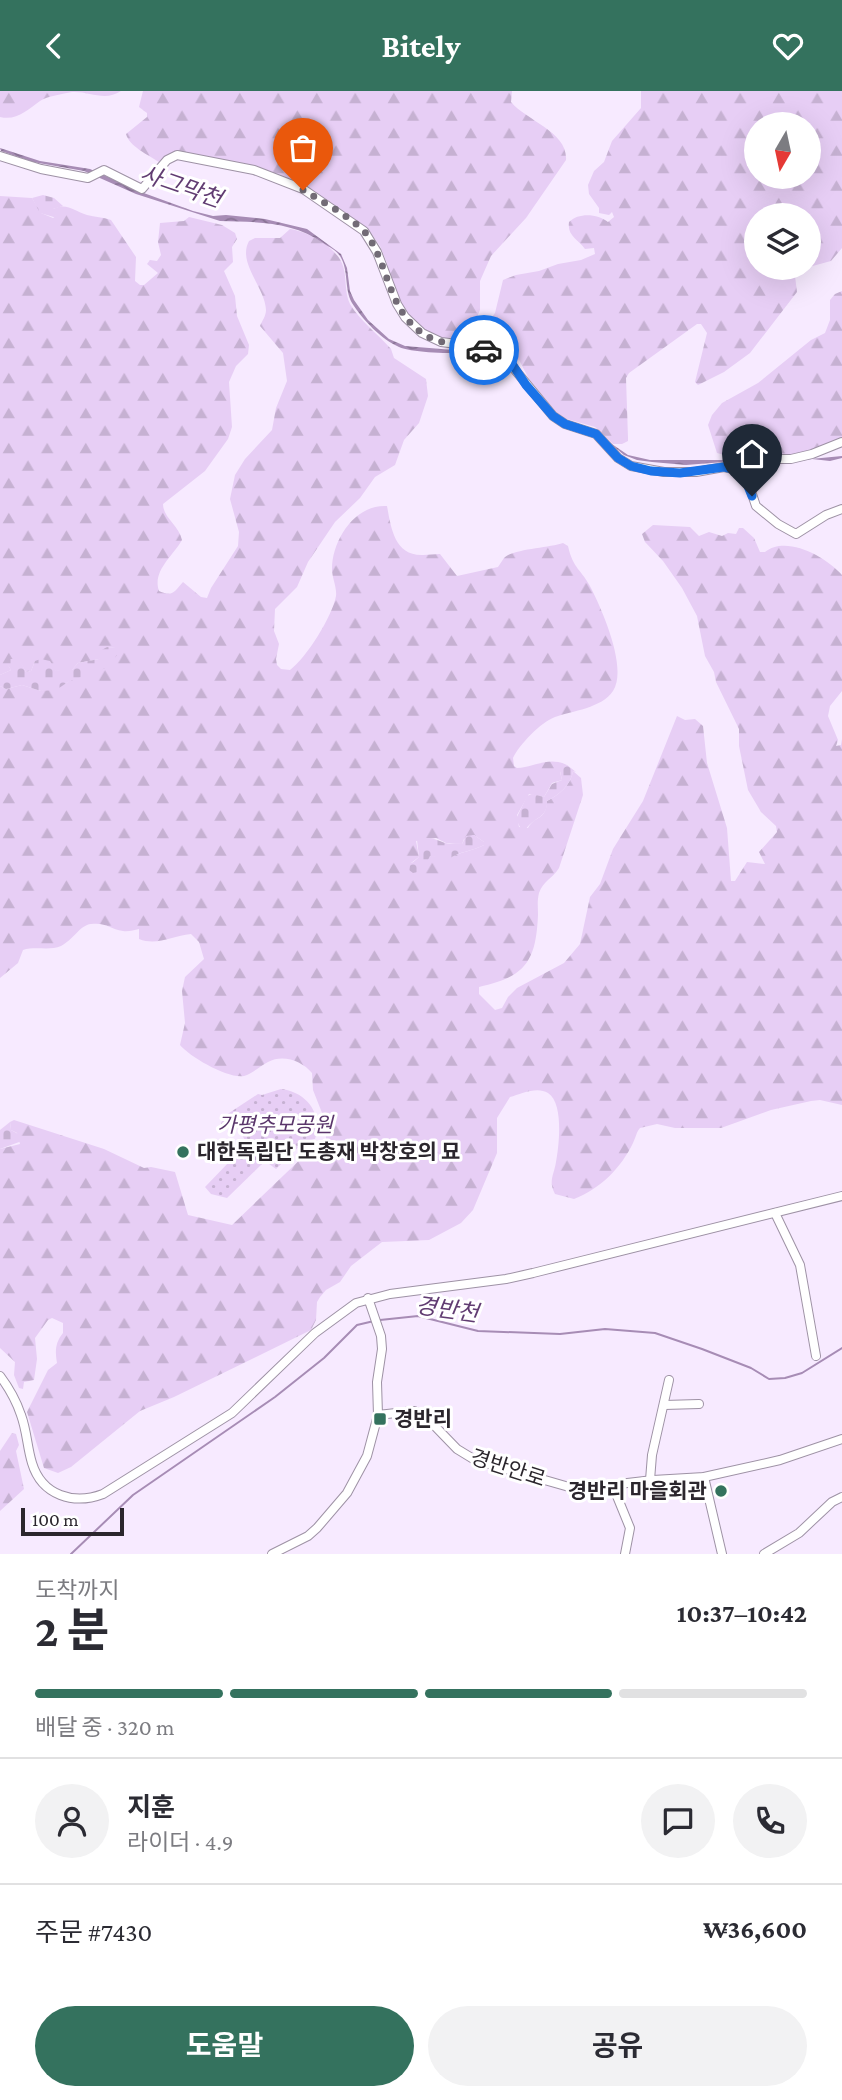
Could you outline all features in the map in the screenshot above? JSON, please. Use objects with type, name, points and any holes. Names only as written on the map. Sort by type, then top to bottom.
[{"type":"street","points":[[0,156],[41,169],[88,178],[104,170],[142,188],[167,160],[177,155],[254,170],[294,184],[364,231],[381,260],[397,304],[405,317],[422,333],[441,342],[473,346],[506,359],[553,416],[565,424],[596,434],[618,458],[631,466],[651,471],[680,473],[734,464],[791,459],[842,442]]},
{"type":"street","points":[[734,464],[743,474],[756,506],[796,534],[826,515],[842,509]]},
{"type":"street","points":[[0,1376],[16,1401],[27,1433],[32,1463],[43,1485],[67,1498],[92,1498],[103,1494],[232,1413],[315,1333],[346,1308],[413,1290],[519,1276],[842,1196]]},
{"type":"street","points":[[775,1213],[800,1265],[816,1356]]},
{"type":"street","points":[[272,1554],[308,1536],[347,1493],[367,1456],[377,1415],[377,1382],[382,1349],[381,1336],[369,1303]]},
{"type":"street","points":[[650,1480],[652,1455],[669,1380]]},
{"type":"street","points":[[664,1405],[699,1404]]},
{"type":"street","name":"경반안로","points":[[377,1415],[407,1410],[420,1413],[457,1450],[484,1464],[569,1489],[704,1477],[784,1459],[842,1439]]},
{"type":"street","points":[[704,1477],[722,1554]]},
{"type":"street","points":[[612,1484],[630,1528],[625,1554]]},
{"type":"street","points":[[765,1554],[799,1533],[832,1502],[842,1497]]},
{"type":"green space","points":[[0,91],[121,91],[109,96],[78,92],[55,95],[43,99],[17,116],[6,118],[0,117]]},
{"type":"green space","points":[[143,91],[512,91],[511,102],[554,134],[565,150],[566,160],[526,218],[491,256],[480,281],[480,310],[469,335],[464,339],[450,341],[423,332],[408,316],[391,283],[380,246],[371,233],[305,186],[255,167],[177,152],[159,162],[135,146],[126,134],[147,117],[147,113],[139,107]]},
{"type":"green space","points":[[641,91],[842,91],[842,248],[831,261],[821,264],[821,203],[744,203],[744,280],[796,280],[797,292],[750,353],[724,372],[698,385],[695,382],[707,333],[701,324],[697,324],[629,373],[626,378],[628,441],[622,444],[613,444],[595,427],[560,417],[529,379],[519,360],[507,352],[484,346],[476,340],[495,313],[503,280],[595,254],[594,248],[585,249],[574,237],[569,222],[583,215],[608,222],[614,217],[612,212],[609,215],[599,213],[599,208],[589,194],[588,185],[594,171],[604,162],[612,141],[641,108]]},
{"type":"green space","points":[[43,195],[54,198],[63,206],[53,209],[57,218],[40,213],[32,198]]},
{"type":"green space","points":[[0,196],[32,198],[41,213],[53,218],[56,216],[52,213],[53,209],[62,206],[111,220],[136,257],[135,281],[140,285],[144,285],[158,273],[147,264],[150,260],[157,261],[161,255],[158,242],[160,223],[184,221],[189,217],[222,225],[235,233],[237,239],[232,247],[233,262],[224,271],[235,296],[237,316],[249,345],[248,354],[236,366],[229,382],[232,427],[228,439],[205,471],[163,504],[182,540],[158,577],[159,591],[167,594],[173,593],[183,582],[201,597],[207,598],[238,546],[239,532],[230,499],[235,475],[245,459],[272,430],[276,408],[287,381],[283,353],[260,326],[266,310],[246,258],[249,241],[255,238],[280,238],[290,229],[314,237],[340,259],[348,299],[354,310],[391,349],[394,358],[426,379],[428,396],[419,423],[404,440],[395,465],[375,477],[360,498],[335,522],[308,562],[297,587],[275,609],[274,631],[279,644],[277,665],[281,669],[290,670],[297,664],[311,646],[334,605],[336,589],[332,572],[333,558],[341,536],[356,517],[365,511],[387,506],[396,539],[406,551],[423,555],[440,554],[457,576],[498,567],[504,558],[515,553],[563,543],[568,546],[572,560],[588,582],[601,610],[616,654],[617,681],[608,697],[594,705],[549,720],[531,735],[513,758],[517,768],[548,762],[567,765],[560,772],[562,780],[552,783],[544,797],[529,794],[517,815],[519,827],[528,828],[545,812],[547,801],[564,789],[573,771],[581,778],[583,795],[559,868],[539,893],[537,931],[531,956],[525,965],[507,978],[479,987],[479,994],[495,1010],[502,1008],[517,988],[564,963],[580,944],[590,897],[600,884],[613,849],[643,801],[677,716],[685,720],[695,719],[703,726],[707,763],[727,828],[731,881],[735,881],[747,862],[765,864],[759,852],[777,832],[776,826],[761,812],[748,790],[739,746],[739,729],[705,656],[697,616],[682,588],[663,561],[645,542],[642,534],[653,525],[690,527],[699,536],[709,532],[722,536],[728,533],[736,534],[739,528],[743,528],[754,538],[760,552],[784,546],[805,550],[826,561],[842,575],[842,691],[830,706],[828,716],[838,740],[836,746],[841,745],[842,739],[842,1105],[820,1100],[811,1101],[771,1110],[721,1128],[675,1128],[657,1124],[640,1128],[616,1169],[592,1190],[574,1199],[555,1194],[552,1185],[559,1136],[558,1115],[553,1098],[539,1090],[510,1097],[497,1118],[497,1153],[473,1210],[461,1223],[429,1240],[382,1242],[351,1266],[340,1282],[320,1297],[316,1320],[311,1330],[140,1411],[71,1467],[58,1473],[44,1468],[27,1412],[48,1370],[57,1363],[56,1347],[63,1333],[63,1323],[52,1318],[48,1320],[35,1338],[37,1359],[34,1380],[24,1382],[23,1389],[19,1388],[14,1375],[15,1362],[0,1348],[0,1149],[20,1144],[17,1133],[11,1130],[10,1122],[14,1120],[104,1149],[144,1168],[175,1172],[188,1215],[232,1225],[309,1151],[326,1144],[326,1123],[313,1090],[312,1073],[298,1062],[274,1060],[247,1075],[237,1076],[210,1066],[180,1045],[185,1023],[182,991],[185,977],[204,959],[199,942],[191,934],[146,941],[139,939],[139,929],[125,931],[91,924],[83,927],[61,946],[23,950],[18,963],[0,978],[0,686],[6,689],[22,685],[41,691],[65,684],[115,648],[107,647],[99,659],[78,663],[72,670],[56,671],[35,661],[31,671],[26,672],[18,659],[10,659],[8,665],[11,670],[0,675]],"holes":[[[474,835],[484,842],[480,847],[452,857],[431,856],[411,863],[419,857],[416,841],[436,838],[446,843],[462,844],[464,839]]]},
{"type":"green space","points":[[842,291],[842,440],[797,455],[765,459],[748,459],[717,453],[708,425],[712,415],[722,403],[758,383],[811,340],[825,333],[830,320],[830,300]]},
{"type":"green space","points":[[107,647],[116,648],[117,655],[108,667],[68,682],[56,690],[41,691],[22,685],[6,689],[0,686],[0,675],[11,670],[7,664],[9,659],[19,659],[26,672],[31,671],[35,661],[41,659],[50,661],[56,671],[72,670],[78,663],[99,659],[100,651]]},
{"type":"green space","points":[[567,765],[576,772],[573,771],[567,785],[547,801],[543,814],[526,829],[521,829],[516,819],[527,796],[532,794],[544,797],[552,784],[562,780],[560,771]]},
{"type":"green space","points":[[474,835],[484,842],[484,845],[449,859],[430,856],[422,871],[413,873],[409,870],[410,865],[419,857],[417,840],[428,838],[447,844],[462,844],[466,836]]},
{"type":"green space","name":"가평추모공원","points":[[281,1089],[298,1095],[311,1106],[317,1121],[315,1139],[304,1142],[276,1169],[265,1161],[227,1198],[211,1194],[205,1187],[230,1161],[228,1149],[248,1145],[239,1130],[239,1121],[221,1125],[223,1117],[258,1094]]},
{"type":"green space","points":[[10,1122],[11,1130],[20,1135],[22,1141],[0,1149],[0,1130]]},
{"type":"green space","points":[[12,1433],[16,1434],[19,1445],[16,1451],[24,1489],[0,1511],[0,1451]]},
{"type":"water","points":[[0,148],[40,161],[90,169],[193,211],[213,216],[265,219],[307,229],[341,254],[347,268],[354,300],[368,320],[389,339],[405,346],[490,353],[417,351],[392,344],[361,316],[352,303],[345,267],[338,254],[299,230],[273,224],[220,221],[136,194],[84,171],[33,162],[1,151]]},
{"type":"water","points":[[606,440],[628,455],[650,460],[769,463],[842,458],[773,465],[724,462],[686,465],[637,460],[624,455]]},
{"type":"waterway","name":"경반천","points":[[380,1320],[418,1316],[478,1331],[560,1334],[605,1329],[655,1333],[751,1368],[769,1379],[802,1373],[842,1348]]},
{"type":"waterway","name":"경반천","points":[[71,1554],[133,1495],[275,1397],[324,1358],[357,1325],[374,1321]]},
{"type":"way so far","points":[[303,190],[364,231],[381,260],[397,304],[405,317],[422,333],[441,342],[464,344],[484,350]]},
{"type":"place","name":"대한독립단 도총재 박창호의 묘","points":[[183,1152]]},
{"type":"place","name":"경반리","points":[[380,1419]]},
{"type":"place","name":"경반리 마을회관","points":[[721,1491]]},
{"type":"route","points":[[484,350],[510,361],[526,385],[553,416],[565,424],[596,434],[612,453],[625,463],[664,473],[731,468],[743,474],[752,496]]},
{"type":"water label","name":"사그막천","points":[[181,186]]}]
